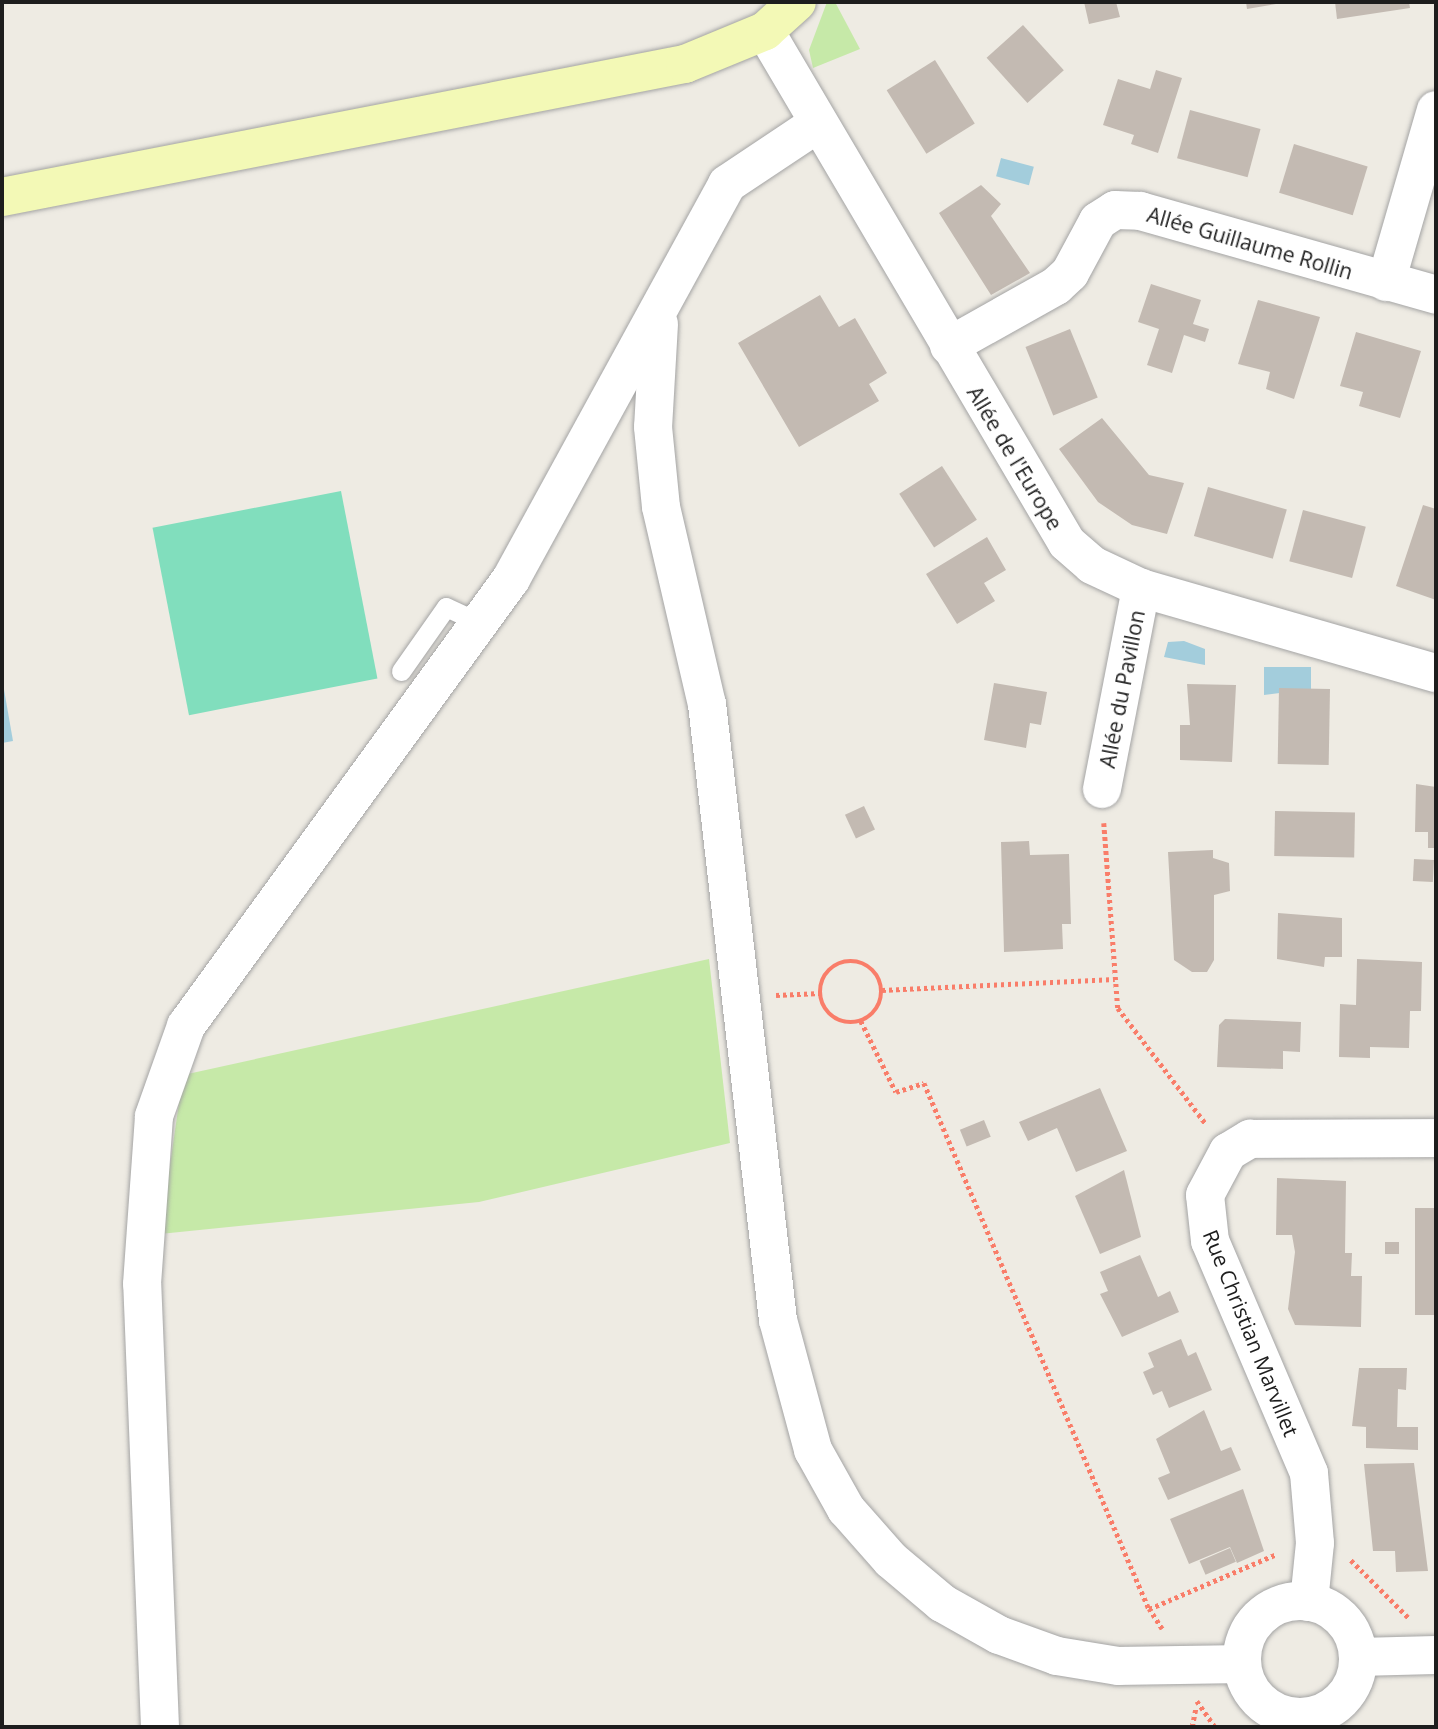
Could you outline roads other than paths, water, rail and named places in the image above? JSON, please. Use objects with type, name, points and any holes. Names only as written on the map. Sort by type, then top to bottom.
[{"type":"main road","points":[[2,197],[685,64],[765,31],[797,2]]},
{"type":"street","name":"Allée de l'Europe","points":[[765,31],[817,124],[1067,544],[1092,565],[1141,588],[1436,673]]},
{"type":"street","points":[[1386,282],[1436,110]]},
{"type":"street","points":[[160,1727],[142,1284],[153,1116],[186,1026],[480,623],[572,475],[727,184],[817,124]]},
{"type":"street","name":"Allée Guillaume Rollin","points":[[949,346],[1056,286],[1070,274],[1098,221],[1115,210],[1140,211],[1436,295]]},
{"type":"street","points":[[661,308],[653,426],[661,507],[707,704],[778,1320],[813,1450],[846,1509],[891,1560],[942,1602],[999,1635],[1057,1656],[1118,1666],[1242,1664]]},
{"type":"street","name":"Allée du Pavillon","points":[[1102,789],[1141,588]]},
{"type":"street","name":"Rue Christian Marvillet","points":[[1309,1602],[1315,1543],[1309,1472],[1206,1219],[1209,1184],[1228,1152],[1277,1135],[1436,1138]]},
{"type":"street","points":[[1309,1602],[1343,1621],[1358,1657],[1346,1716],[1277,1713],[1249,1689],[1242,1664],[1247,1634],[1258,1619],[1272,1608],[1309,1602]]},
{"type":"street","points":[[1358,1657],[1436,1655]]},
{"type":"lane","points":[[401,671],[446,607],[480,623]]},
{"type":"water","points":[[1001,158],[1034,167],[1029,185],[996,176]]},
{"type":"water","points":[[1184,641],[1205,649],[1205,665],[1164,657],[1168,642]]},
{"type":"water","points":[[1264,667],[1311,667],[1311,689],[1264,695]]},
{"type":"water","points":[[2,678],[13,741],[2,743]]}]
